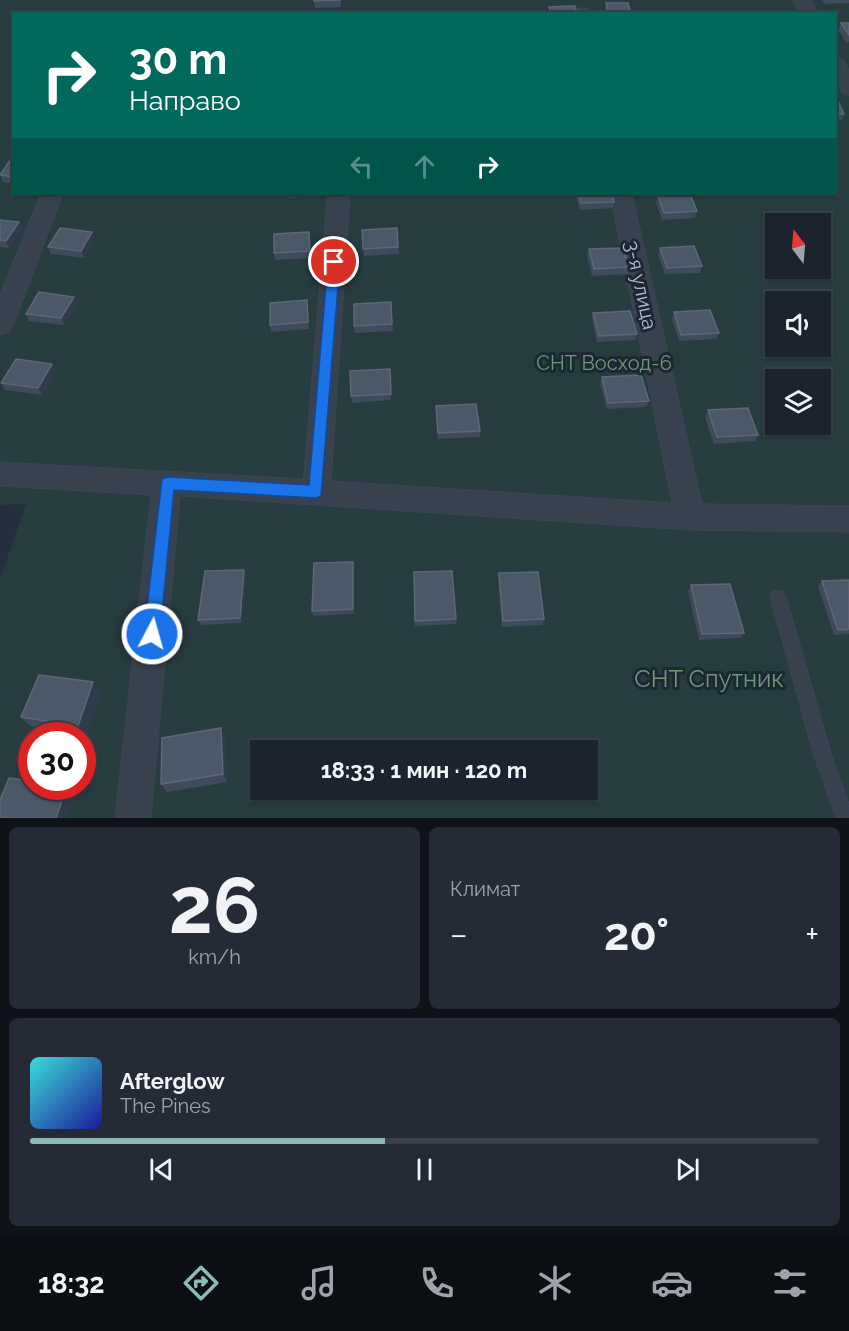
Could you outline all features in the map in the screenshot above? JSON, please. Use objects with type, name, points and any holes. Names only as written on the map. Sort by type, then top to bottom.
[{"type":"street","points":[[837,65],[849,89]]},
{"type":"street","points":[[0,326],[52,195]]},
{"type":"street","points":[[316,492],[339,195]]},
{"type":"street","name":"3-я улица","points":[[621,195],[690,517]]},
{"type":"street","points":[[0,474],[690,517],[849,519]]},
{"type":"street","points":[[133,818],[167,483]]},
{"type":"lane","points":[[778,597],[823,756],[845,818]]},
{"type":"green space","points":[[0,0],[849,0],[849,818],[0,818],[0,579],[26,504],[0,505]]},
{"type":"building","points":[[606,3],[628,3],[630,12],[608,12]]},
{"type":"building","points":[[575,6],[576,12],[550,12],[549,7]]},
{"type":"building","points":[[841,23],[849,23],[849,35]]},
{"type":"building","points":[[837,99],[844,114],[837,114]]},
{"type":"building","points":[[11,159],[12,159],[12,177],[0,175]]},
{"type":"building","points":[[579,195],[612,195],[614,202],[581,203]]},
{"type":"building","points":[[690,195],[697,211],[664,213],[658,196]]},
{"type":"building","points":[[0,220],[19,222],[6,241],[0,240]]},
{"type":"building","points":[[60,228],[92,232],[81,251],[48,247]]},
{"type":"building","points":[[397,228],[398,247],[363,249],[362,230]]},
{"type":"building","points":[[309,232],[310,251],[274,253],[274,234]]},
{"type":"building","points":[[694,246],[702,266],[667,268],[660,248]]},
{"type":"building","points":[[623,248],[629,267],[594,269],[589,249]]},
{"type":"building","points":[[39,292],[74,297],[61,318],[26,314]]},
{"type":"building","points":[[307,300],[308,322],[270,325],[270,303]]},
{"type":"building","points":[[391,302],[392,324],[354,326],[354,304]]},
{"type":"building","points":[[710,310],[719,333],[681,335],[674,312]]},
{"type":"building","points":[[630,311],[637,334],[599,336],[593,313]]},
{"type":"building","points":[[16,359],[52,364],[38,388],[1,383]]},
{"type":"building","points":[[390,369],[391,394],[351,396],[350,371]]},
{"type":"building","points":[[641,375],[649,401],[608,403],[602,377]]},
{"type":"building","points":[[476,404],[480,431],[438,433],[436,406]]},
{"type":"building","points":[[748,408],[758,435],[717,437],[708,410]]},
{"type":"building","points":[[353,562],[353,609],[312,611],[314,563]]},
{"type":"building","points":[[244,570],[240,618],[198,620],[205,571]]},
{"type":"building","points":[[452,571],[456,619],[415,621],[414,572]]},
{"type":"building","points":[[538,572],[544,619],[503,621],[499,573]]},
{"type":"building","points":[[849,580],[849,629],[838,630],[822,581]]},
{"type":"building","points":[[730,584],[744,633],[702,634],[691,585]]},
{"type":"building","points":[[39,675],[93,682],[79,722],[53,722],[21,717]]},
{"type":"building","points":[[221,728],[223,774],[161,784],[162,738]]},
{"type":"building","points":[[9,778],[18,779],[18,800],[62,800],[56,818],[0,818],[0,800]]},
{"type":"route","points":[[152,634],[167,483],[316,492],[334,262]]},
{"type":"park label","name":"СНТ Восход-6","points":[[604,363]]},
{"type":"park label","name":"СНТ Спутник","points":[[709,678]]}]
